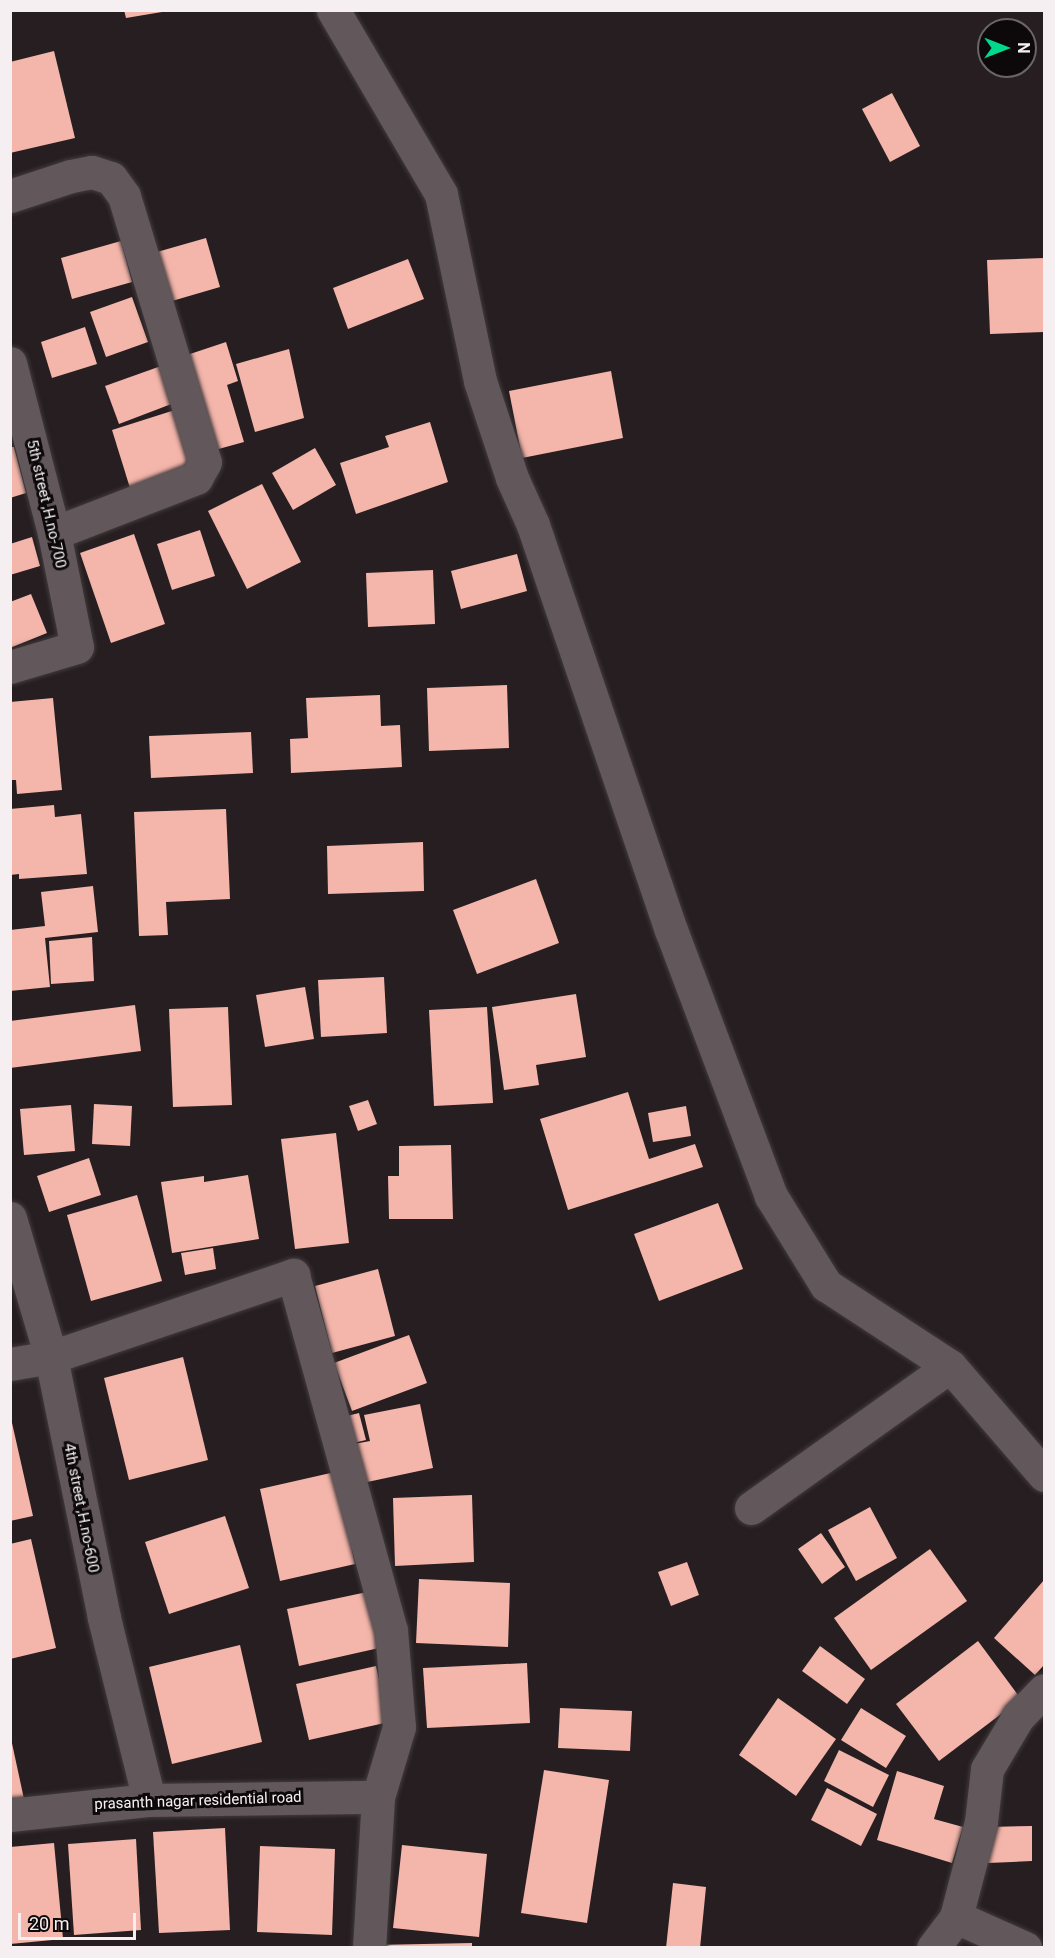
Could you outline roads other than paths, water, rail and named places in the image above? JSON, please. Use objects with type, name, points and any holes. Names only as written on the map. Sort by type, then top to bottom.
[{"type":"street","points":[[333,10],[441,194],[480,381],[512,478],[533,525],[670,930],[771,1196],[825,1285],[950,1366],[1039,1457]]},
{"type":"street","points":[[10,196],[71,176],[92,172],[111,178],[124,196],[205,462],[196,478],[54,533]]},
{"type":"street","name":"5th street ,H.no-700","points":[[10,363],[54,533],[77,647],[10,667]]},
{"type":"street","name":"4th street ,H.no-600","points":[[10,1218],[51,1357],[104,1618],[149,1800]]},
{"type":"street","points":[[10,1364],[51,1357],[292,1275],[391,1630],[399,1727],[378,1797],[369,1947]]},
{"type":"street","points":[[751,1508],[950,1366]]},
{"type":"street","points":[[933,1947],[956,1917],[981,1822],[987,1769],[1018,1717],[1044,1690]]},
{"type":"street","name":"prasanth nagar residential road","points":[[10,1815],[149,1800],[378,1797]]},
{"type":"street","points":[[956,1917],[1025,1947]]}]
